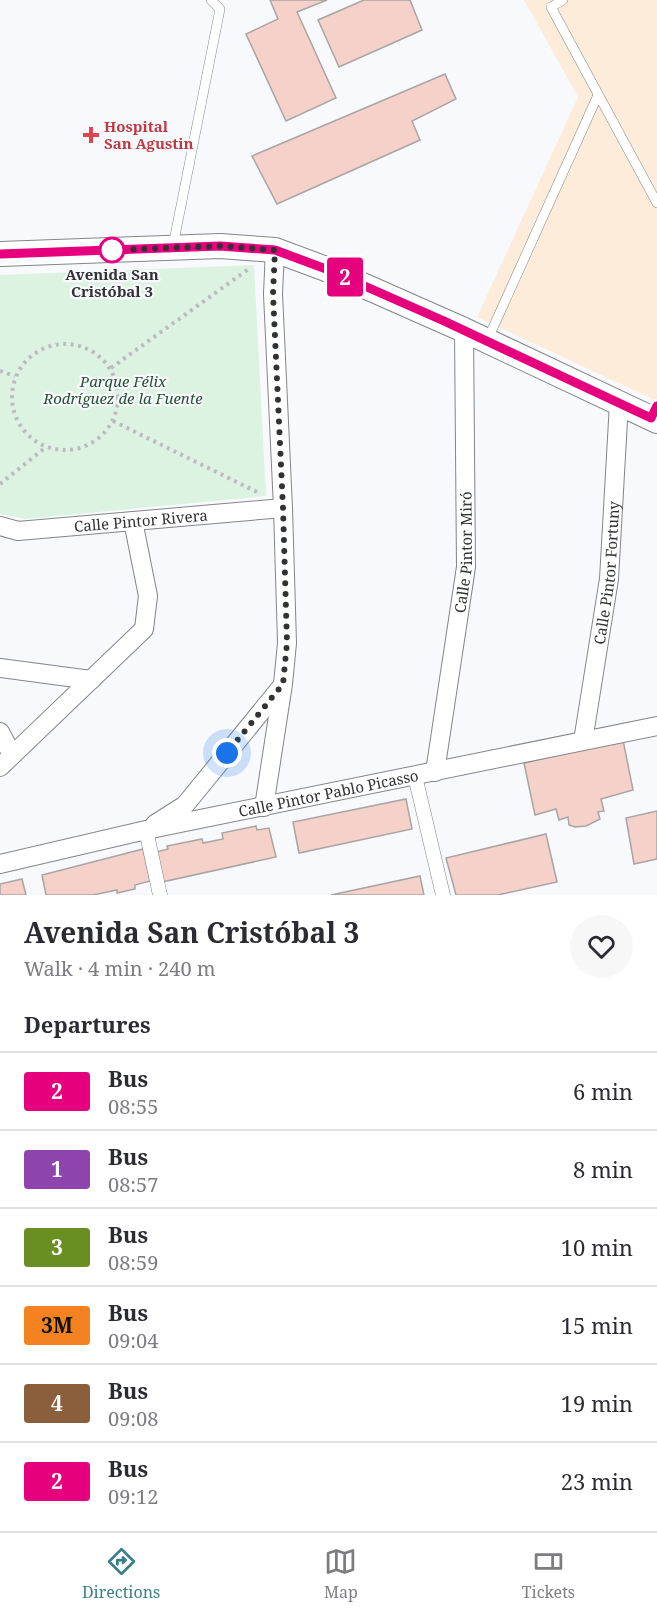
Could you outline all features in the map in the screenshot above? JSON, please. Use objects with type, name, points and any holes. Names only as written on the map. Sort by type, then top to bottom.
[{"type":"street","points":[[0,254],[220,246],[275,250],[326,269],[464,330],[619,403],[655,415]]},
{"type":"street","points":[[264,807],[287,643],[273,294],[275,250]]},
{"type":"street","name":"Calle Pintor Miró","points":[[435,772],[466,567],[464,330]]},
{"type":"street","name":"Calle Pintor Fortuny","points":[[583,741],[609,579],[619,403]]},
{"type":"street","name":"Calle Pintor Rivera","points":[[0,526],[18,531],[283,508]]},
{"type":"street","points":[[6,761],[144,629],[148,596],[133,521]]},
{"type":"street","points":[[0,668],[91,680]]},
{"type":"street","points":[[160,895],[146,830],[185,805],[283,684]]},
{"type":"street","name":"Calle Pintor Pablo Picasso","points":[[0,864],[146,830],[657,726]]},
{"type":"street","points":[[0,732],[6,761]]},
{"type":"street","points":[[415,776],[442,895]]},
{"type":"lane","points":[[172,248],[220,9],[211,0]]},
{"type":"lane","points":[[563,0],[551,7],[657,203]]},
{"type":"lane","points":[[487,341],[598,94]]},
{"type":"path","points":[[111,368],[275,250]]},
{"type":"path","points":[[69,343],[85,347],[100,356],[111,368],[117,385],[118,404],[113,421],[104,434],[77,449],[61,450],[46,447],[31,438],[19,426],[12,410],[11,393],[15,376],[23,362],[36,351],[52,345],[69,343]]},
{"type":"path","points":[[0,371],[15,376]]},
{"type":"path","points":[[113,421],[266,496],[283,508]]},
{"type":"path","points":[[0,484],[46,447]]},
{"type":"shaded area","points":[[524,0],[657,0],[657,401],[477,317],[578,97]]},
{"type":"green space","name":"Parque Félix Rodríguez de la Fuente","points":[[254,265],[266,496],[26,519],[0,514],[0,275]]},
{"type":"building","points":[[270,0],[327,0],[297,12],[336,98],[286,121],[246,34],[278,19]]},
{"type":"building","points":[[364,0],[410,0],[422,30],[339,67],[318,20]]},
{"type":"building","points":[[445,74],[456,99],[412,121],[420,140],[277,204],[252,156]]},
{"type":"building","points":[[623,740],[633,790],[601,799],[604,811],[598,812],[600,819],[586,826],[575,827],[569,825],[568,817],[559,820],[556,809],[535,815],[524,763]]},
{"type":"building","points":[[406,799],[412,829],[299,853],[293,822]]},
{"type":"building","points":[[657,811],[657,859],[634,864],[626,818]]},
{"type":"building","points":[[256,826],[257,830],[269,828],[276,857],[162,882],[156,852],[168,849],[167,846],[202,839],[203,843],[223,839],[222,833]]},
{"type":"building","points":[[546,834],[557,882],[498,895],[456,895],[446,858]]},
{"type":"building","points":[[143,849],[150,881],[135,885],[135,889],[93,895],[46,895],[42,875]]},
{"type":"building","points":[[420,876],[424,895],[331,895]]},
{"type":"building","points":[[22,879],[26,895],[0,895],[0,884]]},
{"type":"bus line","name":"2","points":[[0,254],[220,246],[275,250],[326,269],[444,321],[651,418],[657,406]]},
{"type":"place","name":"Hospital San Agustin","points":[[91,135]]},
{"type":"place","name":"Avenida San Cristóbal 3","points":[[112,250]]},
{"type":"route","points":[[112,250],[220,246],[275,250],[273,294],[287,643],[283,684],[227,753]]}]
